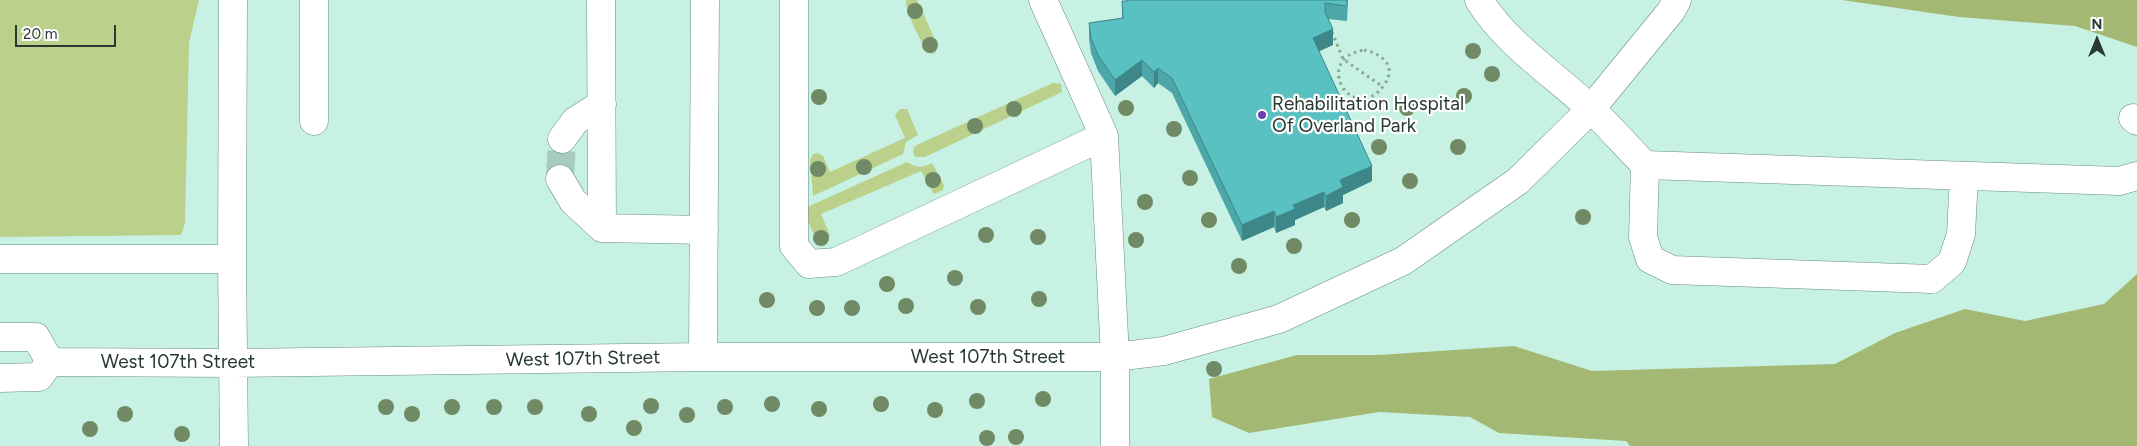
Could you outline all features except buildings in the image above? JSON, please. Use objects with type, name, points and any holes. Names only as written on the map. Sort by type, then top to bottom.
[{"type":"street","points":[[233,0],[232,259],[234,446]]},
{"type":"street","points":[[314,0],[314,121]]},
{"type":"street","points":[[601,0],[602,228]]},
{"type":"street","points":[[703,357],[704,0]]},
{"type":"street","points":[[794,0],[794,246],[809,264],[836,262],[1104,136]]},
{"type":"street","points":[[1043,0],[1104,136],[1115,357],[1115,446]]},
{"type":"street","points":[[1479,0],[1488,14],[1515,43],[1591,109],[1645,165],[2118,181],[2137,176]]},
{"type":"street","name":"West 107th Street","points":[[50,362],[233,363],[703,357],[1115,357],[1164,351],[1279,319],[1404,261],[1518,181],[1591,109],[1671,11],[1677,0]]},
{"type":"street","points":[[562,139],[575,120],[602,104]]},
{"type":"street","points":[[1645,165],[1643,237],[1650,259],[1672,270],[1932,279],[1952,262],[1962,234],[1964,176]]},
{"type":"street","points":[[560,178],[573,201],[602,228],[704,230]]},
{"type":"street","points":[[0,259],[232,259]]},
{"type":"street","points":[[0,337],[36,337],[50,362],[39,377],[0,378]]},
{"type":"path","points":[[1330,28],[1343,58],[1383,87]]},
{"type":"path","points":[[1364,50],[1376,52],[1386,60],[1388,70],[1387,81],[1377,95],[1366,99],[1356,98],[1345,92],[1339,83],[1339,70],[1343,58],[1352,52],[1364,50]]},
{"type":"green space","points":[[0,0],[199,0],[189,43],[185,223],[181,235],[0,237]]},
{"type":"green space","points":[[906,0],[917,0],[937,44],[936,52],[932,54],[924,46],[908,12]]},
{"type":"green space","points":[[1842,0],[2137,0],[2137,47],[2075,26],[1959,17]]},
{"type":"green space","points":[[1053,83],[1061,84],[1062,92],[925,157],[915,157],[914,147],[919,144]]},
{"type":"green space","points":[[900,109],[907,109],[918,135],[906,142],[903,154],[813,196],[810,160],[813,154],[817,153],[823,156],[830,172],[905,138],[895,115]]},
{"type":"green space","points":[[907,162],[919,167],[932,163],[944,185],[943,190],[934,194],[921,171],[821,214],[830,235],[827,241],[817,242],[803,209]]},
{"type":"green space","points":[[2137,274],[2137,446],[1630,446],[1626,441],[1499,433],[1470,417],[1379,412],[1249,433],[1212,417],[1209,379],[1297,355],[1379,355],[1514,346],[1592,371],[1835,364],[1895,333],[1965,309],[2025,321],[2104,304]]},
{"type":"tunnel","points":[[560,179],[562,139]]},
{"type":"place","name":"Rehabilitation Hospital Of Overland Park","points":[[1262,115]]}]
